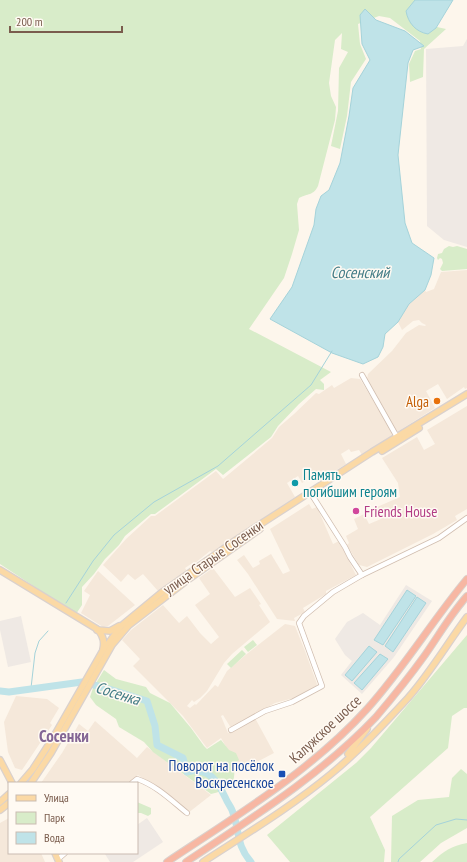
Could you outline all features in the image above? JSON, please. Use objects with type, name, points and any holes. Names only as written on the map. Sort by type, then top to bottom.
[{"type":"highway","name":"Калужское шоссе","points":[[167,862],[302,770],[339,738],[367,710],[392,681],[448,601],[467,579]]},
{"type":"highway","name":"Калужское шоссе","points":[[186,862],[308,779],[331,759],[375,717],[409,677],[450,617],[467,596]]},
{"type":"main road","name":"улица Старые Сосенки","points":[[22,782],[33,769],[112,645],[129,625],[212,562],[311,493],[397,437],[467,394]]},
{"type":"main road","name":"улица Старые Сосенки","points":[[93,674],[102,652],[121,626],[183,578],[236,540],[467,398]]},
{"type":"main road","points":[[0,570],[100,632],[104,638],[102,652]]},
{"type":"main road","points":[[203,862],[308,792],[338,767],[409,697],[467,617]]},
{"type":"main road","points":[[97,630],[110,631],[121,626]]},
{"type":"main road","name":"улица Старые Сосенки","points":[[31,782],[52,753],[78,700]]},
{"type":"main road","points":[[338,767],[375,717]]},
{"type":"main road","points":[[0,760],[11,782]]},
{"type":"main road","points":[[0,802],[8,795]]},
{"type":"main road","points":[[0,810],[8,804]]},
{"type":"street","points":[[362,375],[397,437]]},
{"type":"street","points":[[311,493],[362,575]]},
{"type":"street","points":[[231,730],[265,711],[292,702],[322,686],[299,623],[304,616],[333,592],[362,575],[439,538],[467,518]]},
{"type":"street","points":[[133,782],[137,779],[143,782],[167,797],[187,814]]},
{"type":"shaded area","points":[[467,39],[467,247],[444,240],[427,226],[426,49],[463,46]]},
{"type":"shaded area","points":[[467,270],[467,388],[465,389],[464,387],[447,399],[438,384],[426,391],[435,408],[397,432],[367,379],[368,374],[392,351],[406,333],[419,325],[426,325],[419,320],[413,321],[402,330],[398,322],[409,304],[425,290],[426,292],[434,289],[441,272]]},
{"type":"shaded area","points":[[351,378],[360,379],[394,435],[362,455],[359,450],[351,452],[349,449],[341,454],[346,464],[319,481],[315,475],[302,483],[298,476],[287,483],[295,497],[212,552],[210,551],[195,563],[194,562],[185,568],[187,571],[158,591],[143,574],[135,580],[128,574],[121,582],[103,565],[126,539],[151,516],[155,516],[216,471],[223,479],[272,438],[279,427],[316,393],[319,394],[332,385],[334,388]]},
{"type":"shaded area","points":[[467,406],[467,509],[455,516],[457,520],[433,534],[367,567],[359,565],[347,545],[349,543],[346,536],[358,529],[354,519],[364,514],[369,524],[381,519],[377,507],[400,497],[398,483],[382,458],[417,437],[424,450],[435,444],[427,430]]},
{"type":"shaded area","points":[[309,504],[312,509],[317,507],[333,544],[339,541],[356,575],[326,591],[326,594],[303,608],[305,612],[294,618],[295,621],[277,619],[248,574],[237,560],[244,555],[253,568],[260,564],[259,561],[271,554],[283,574],[290,571],[270,529]]},
{"type":"shaded area","points":[[213,568],[235,597],[250,588],[261,604],[259,605],[270,622],[232,654],[224,663],[207,691],[194,702],[192,700],[187,706],[190,708],[195,704],[196,705],[215,685],[218,687],[227,671],[285,624],[295,626],[317,684],[294,698],[275,703],[231,728],[223,715],[221,716],[228,733],[255,718],[274,753],[240,771],[221,738],[207,748],[183,716],[133,666],[140,659],[122,640],[131,630],[163,605],[179,623],[187,616],[211,644],[219,637],[195,605],[210,594],[199,578]]},
{"type":"shaded area","points":[[98,571],[135,605],[108,626],[103,627],[81,613],[90,595],[84,591]]},
{"type":"shaded area","points":[[406,585],[432,601],[394,657],[362,694],[341,675],[352,661],[345,655],[335,639],[347,622],[363,613],[380,625]]},
{"type":"shaded area","points":[[21,616],[31,662],[8,667],[0,630],[0,621]]},
{"type":"shaded area","points":[[16,696],[47,699],[59,708],[50,723],[52,725],[22,770],[15,768],[8,752],[4,722]]},
{"type":"shaded area","points":[[95,721],[137,758],[147,747],[211,795],[188,813],[173,798],[138,775],[131,782],[42,782],[62,753],[79,724],[88,731]]},
{"type":"shaded area","points":[[147,818],[163,842],[133,862],[110,862],[105,854],[138,854],[138,824]]},
{"type":"shaded area","points":[[8,819],[8,854],[41,854],[45,862],[0,862],[0,823]]},
{"type":"green space","points":[[0,0],[422,0],[427,31],[437,27],[446,29],[424,49],[423,77],[410,82],[409,64],[415,51],[421,49],[420,41],[390,18],[379,16],[358,24],[360,44],[366,59],[351,82],[347,116],[340,149],[331,146],[338,111],[339,68],[348,52],[341,49],[342,33],[335,40],[329,83],[331,96],[336,107],[335,120],[318,186],[312,193],[299,198],[297,204],[299,230],[284,278],[249,329],[331,372],[320,380],[324,384],[324,390],[316,389],[278,426],[271,437],[223,475],[216,469],[155,514],[151,514],[125,536],[119,545],[105,559],[82,587],[82,605],[76,614],[0,564]]},
{"type":"green space","points":[[449,246],[457,246],[467,249],[467,269],[442,271],[440,269],[443,263],[442,259],[440,258],[438,260],[438,254],[442,253],[444,249]]},
{"type":"green space","points":[[467,635],[467,708],[464,708],[452,716],[448,748],[370,817],[385,850],[384,862],[290,862],[267,835],[356,763],[371,748]]},
{"type":"green space","points":[[253,640],[257,645],[248,652],[244,647]]},
{"type":"green space","points":[[242,650],[246,654],[231,668],[227,664]]},
{"type":"green space","points":[[104,670],[116,679],[146,687],[150,693],[170,703],[207,749],[221,740],[229,750],[236,753],[239,760],[233,766],[233,782],[222,791],[211,794],[153,752],[144,742],[119,727],[116,719],[96,705],[90,697],[93,688]]},
{"type":"green space","points":[[461,769],[467,774],[467,828],[441,843],[420,862],[391,862],[392,816],[418,800],[449,797],[452,778]]},
{"type":"green space","points":[[138,802],[151,808],[151,814],[148,816],[138,813]]},
{"type":"green space","points":[[467,843],[467,862],[432,862],[448,850]]},
{"type":"water","points":[[415,0],[453,0],[436,28],[428,34],[416,29],[407,15],[406,11]]},
{"type":"water","name":"Сосенский","points":[[365,9],[376,20],[405,31],[424,46],[413,50],[408,63],[398,155],[405,223],[412,243],[434,258],[431,275],[425,290],[409,304],[398,322],[385,334],[383,347],[378,357],[363,364],[332,353],[270,319],[292,287],[314,225],[316,209],[321,196],[329,190],[340,163],[353,88],[370,60],[362,44],[360,15]]},
{"type":"water","points":[[407,590],[416,596],[383,645],[374,640]]},
{"type":"water","points":[[417,597],[426,603],[393,652],[385,646]]},
{"type":"water","points":[[369,646],[377,652],[352,681],[345,675]]},
{"type":"water","points":[[380,654],[388,659],[362,690],[354,683]]},
{"type":"waterway","points":[[66,603],[93,561],[114,535],[154,502],[218,466],[311,385],[332,351]]},
{"type":"waterway","points":[[31,688],[35,653],[39,641],[48,631]]},
{"type":"waterway","name":"Сосенка","points":[[0,691],[9,692],[82,682],[147,701],[155,726],[157,745],[183,758],[187,772],[204,772],[216,781],[232,809],[243,850],[251,862]]},
{"type":"waterway","points":[[398,862],[399,859],[436,825],[456,819],[467,820]]},
{"type":"place","name":"Alga","points":[[437,401]]},
{"type":"place","name":"Память погибшим героям","points":[[295,483]]},
{"type":"place","name":"Friends House","points":[[356,511]]},
{"type":"place","name":"Поворот на посёлок Воскресенское","points":[[282,774]]},
{"type":"district","name":"Сосенки","points":[[64,736]]}]
